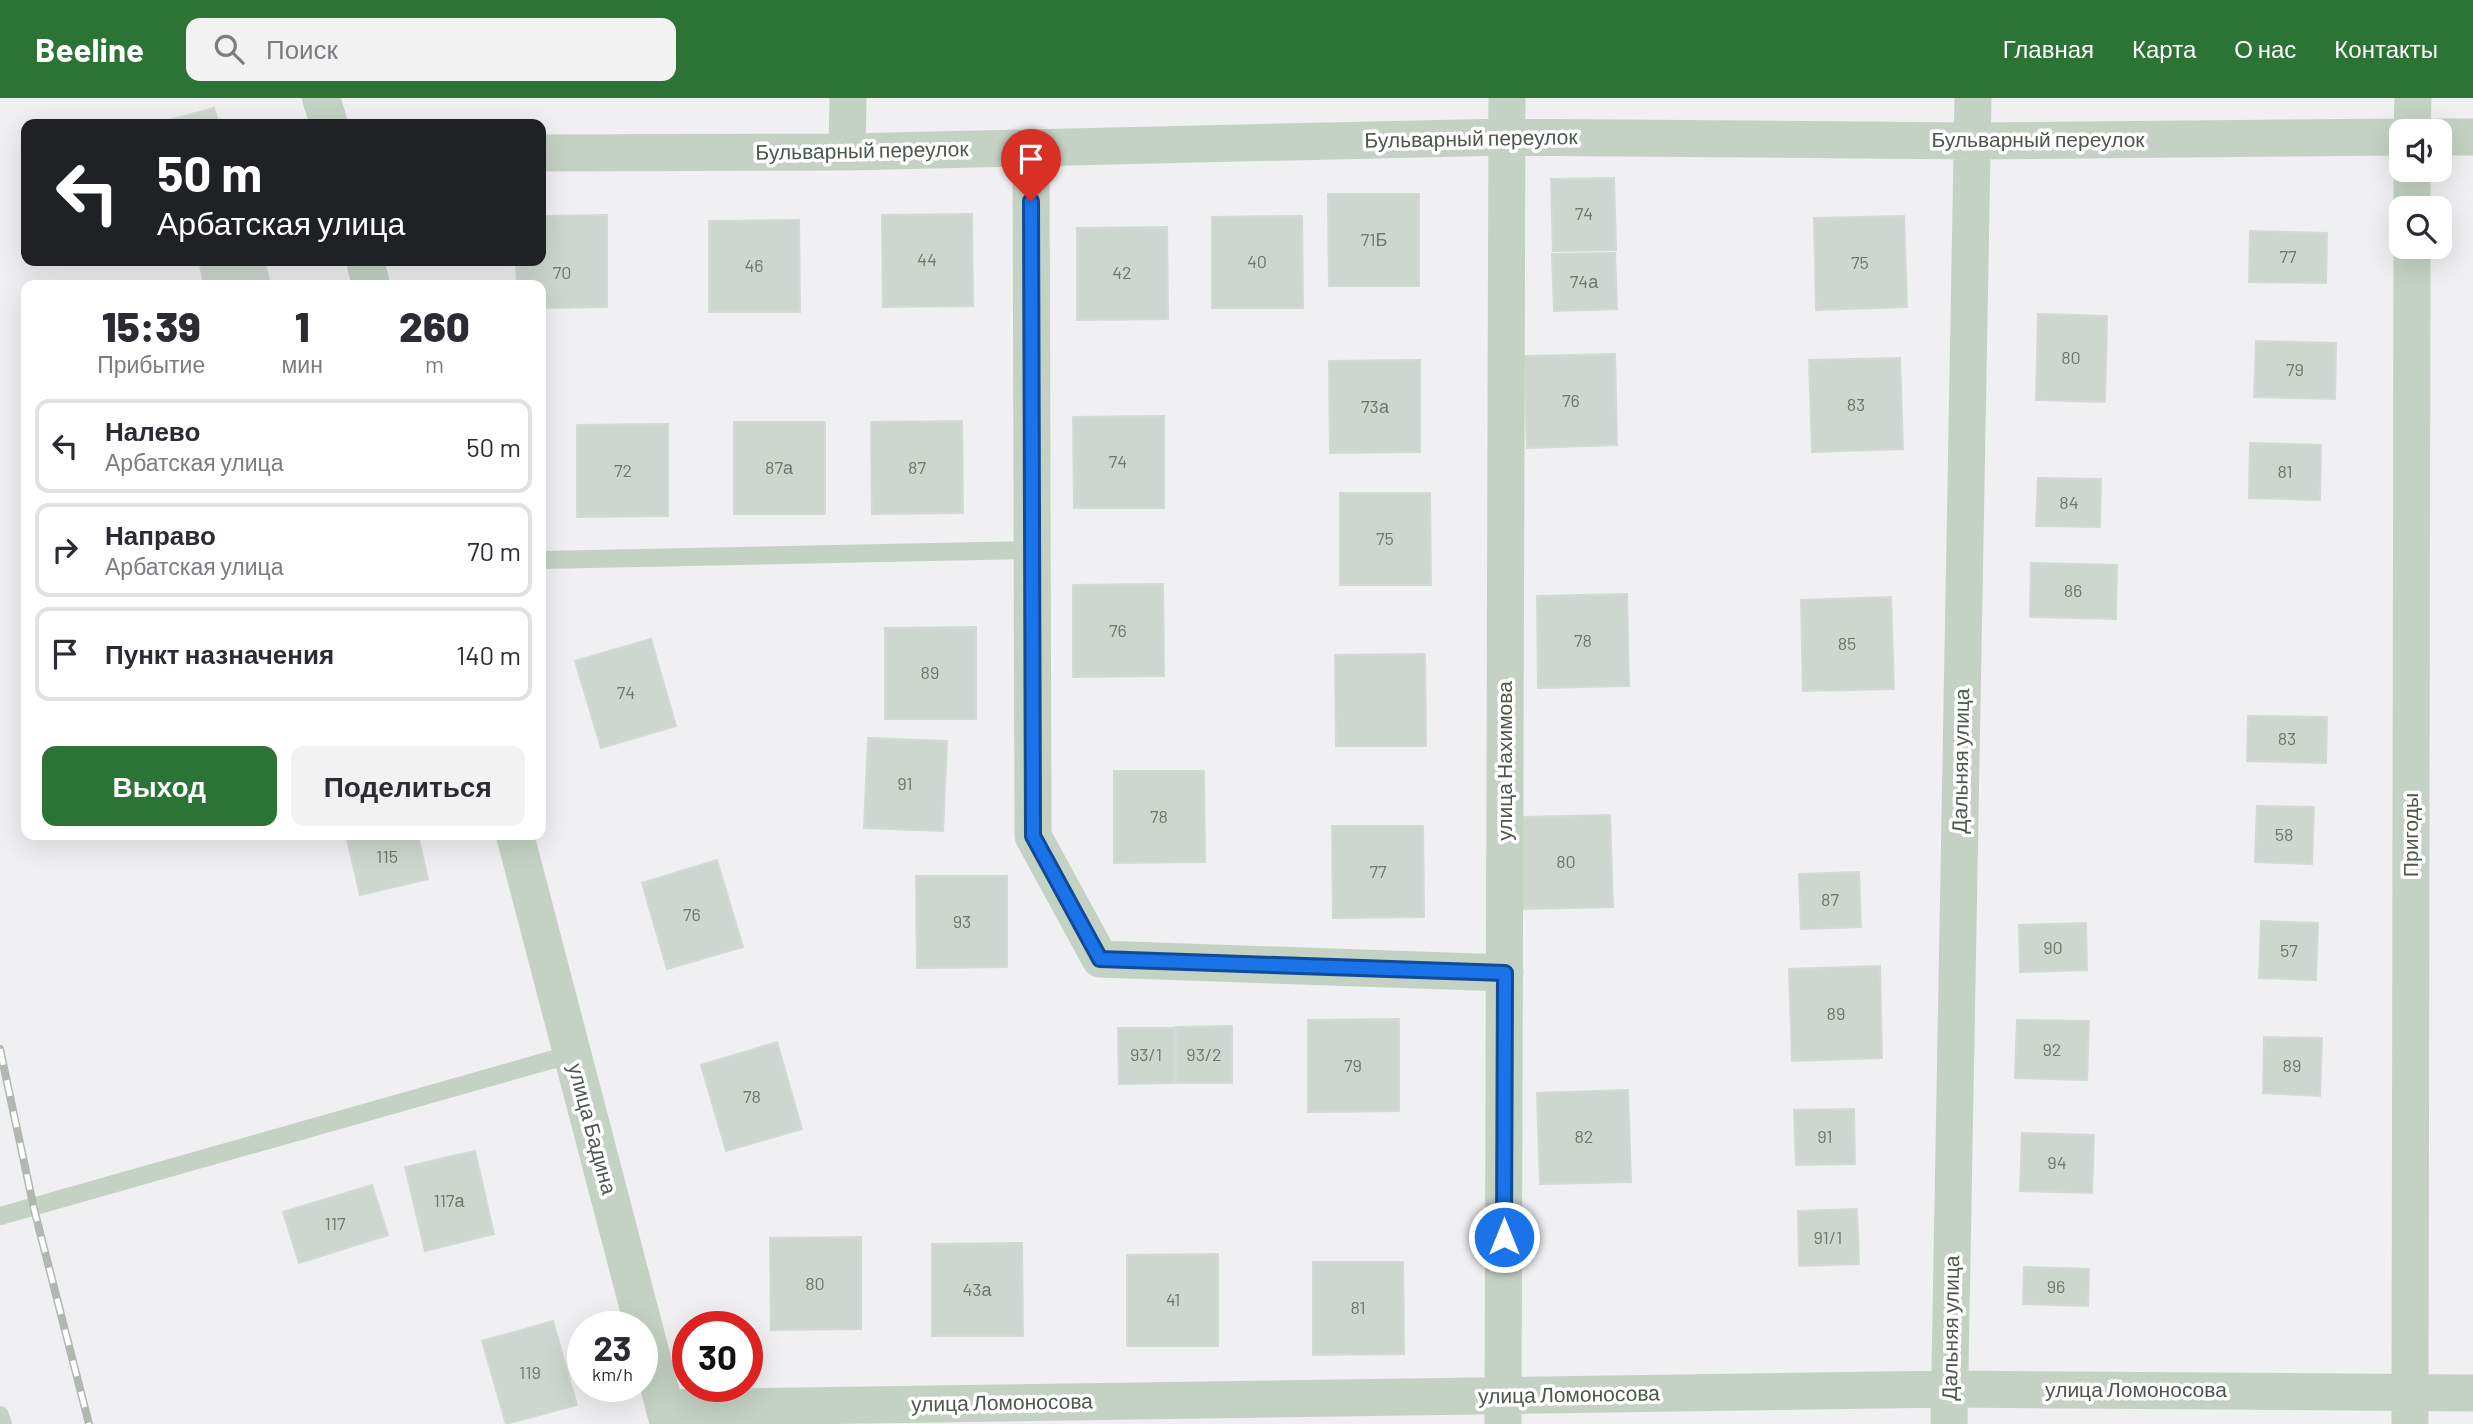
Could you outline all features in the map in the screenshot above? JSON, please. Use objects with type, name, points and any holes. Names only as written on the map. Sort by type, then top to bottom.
[{"type":"street","points":[[321,98],[327,119]]},
{"type":"street","points":[[847,152],[848,98]]},
{"type":"street","name":"улица Нахимова","points":[[1503,1410],[1507,98]]},
{"type":"street","name":"Дальняя улица","points":[[1949,1406],[1973,98]]},
{"type":"street","points":[[2412,119],[2413,98]]},
{"type":"street","name":"Бульварный переулок","points":[[546,153],[847,152],[1506,137],[1973,141],[2389,137]]},
{"type":"street","points":[[2452,137],[2473,137]]},
{"type":"street","points":[[1031,147],[1033,836],[1100,959],[1505,973]]},
{"type":"street","name":"Пригоды","points":[[2410,1407],[2412,259]]},
{"type":"street","name":"улица Бадина","points":[[516,840],[666,1416]]},
{"type":"street","name":"улица Ломоносова","points":[[666,1416],[1949,1406],[2410,1407],[2473,1393]]},
{"type":"lane","points":[[546,560],[1032,550]]},
{"type":"lane","points":[[0,1216],[572,1054]]},
{"type":"lane","points":[[0,1415],[2,1424]]},
{"type":"building","points":[[214,108],[217,119],[173,119]]},
{"type":"building","points":[[1614,178],[1616,250],[1553,251],[1551,179]]},
{"type":"building","points":[[1328,194],[1419,194],[1419,286],[1329,286]]},
{"type":"building","points":[[972,214],[973,306],[883,307],[882,215]]},
{"type":"building","points":[[607,215],[607,307],[546,308],[546,280],[517,280],[516,266],[546,266],[546,216]]},
{"type":"building","points":[[1302,216],[1303,308],[1212,308],[1212,217]]},
{"type":"building","points":[[1904,216],[1907,307],[1816,310],[1814,218]]},
{"type":"building","points":[[799,220],[800,312],[709,312],[709,221]]},
{"type":"building","points":[[1167,227],[1168,319],[1077,320],[1077,228]]},
{"type":"building","points":[[2250,231],[2327,233],[2326,283],[2249,282]]},
{"type":"building","points":[[1615,253],[1617,309],[1554,311],[1552,254]]},
{"type":"building","points":[[200,266],[266,266],[269,280],[203,280]]},
{"type":"building","points":[[2038,314],[2107,316],[2105,402],[2036,400]]},
{"type":"building","points":[[2256,341],[2336,343],[2335,399],[2254,397]]},
{"type":"building","points":[[1615,354],[1617,445],[1527,448],[1524,356]]},
{"type":"building","points":[[1900,358],[1903,449],[1812,452],[1809,360]]},
{"type":"building","points":[[1420,360],[1420,452],[1330,453],[1329,361]]},
{"type":"building","points":[[1164,416],[1164,508],[1074,508],[1073,417]]},
{"type":"building","points":[[962,421],[963,513],[872,514],[871,422]]},
{"type":"building","points":[[734,422],[825,422],[825,514],[734,514]]},
{"type":"building","points":[[668,424],[668,516],[577,517],[577,425]]},
{"type":"building","points":[[2250,443],[2321,445],[2320,500],[2249,498]]},
{"type":"building","points":[[2038,478],[2101,479],[2100,527],[2036,526]]},
{"type":"building","points":[[1340,493],[1430,493],[1431,585],[1340,585]]},
{"type":"building","points":[[2031,563],[2117,565],[2116,619],[2030,617]]},
{"type":"building","points":[[1163,584],[1164,676],[1073,677],[1073,585]]},
{"type":"building","points":[[1627,594],[1629,686],[1538,688],[1537,596]]},
{"type":"building","points":[[1891,597],[1894,689],[1803,691],[1801,600]]},
{"type":"building","points":[[976,627],[976,719],[885,719],[885,628]]},
{"type":"building","points":[[651,639],[676,726],[601,748],[575,661]]},
{"type":"building","points":[[1425,654],[1426,746],[1336,746],[1335,655]]},
{"type":"building","points":[[2248,716],[2327,717],[2326,763],[2247,761]]},
{"type":"building","points":[[868,738],[947,741],[943,831],[864,828]]},
{"type":"building","points":[[1114,771],[1204,771],[1205,862],[1114,863]]},
{"type":"building","points":[[2257,806],[2314,807],[2312,864],[2255,862]]},
{"type":"building","points":[[1610,815],[1613,907],[1522,909],[1519,817]]},
{"type":"building","points":[[1332,826],[1423,826],[1424,917],[1333,918]]},
{"type":"building","points":[[347,840],[419,840],[428,879],[360,895]]},
{"type":"building","points":[[717,860],[743,947],[667,969],[642,883]]},
{"type":"building","points":[[1859,872],[1861,927],[1801,929],[1799,874]]},
{"type":"building","points":[[916,876],[1007,876],[1007,967],[917,968]]},
{"type":"building","points":[[2261,921],[2318,923],[2316,980],[2259,978]]},
{"type":"building","points":[[2086,923],[2087,970],[2020,972],[2019,925]]},
{"type":"building","points":[[1880,966],[1882,1058],[1792,1061],[1789,969]]},
{"type":"building","points":[[1399,1019],[1399,1111],[1308,1112],[1308,1020]]},
{"type":"building","points":[[2017,1020],[2089,1021],[2087,1080],[2015,1078]]},
{"type":"building","points":[[1232,1026],[1232,1083],[1176,1083],[1176,1027]]},
{"type":"building","points":[[1118,1028],[1174,1028],[1174,1083],[1119,1084]]},
{"type":"building","points":[[2264,1037],[2322,1038],[2320,1096],[2263,1093]]},
{"type":"building","points":[[777,1042],[802,1129],[726,1151],[701,1065]]},
{"type":"building","points":[[1628,1090],[1631,1182],[1540,1184],[1537,1093]]},
{"type":"building","points":[[1854,1109],[1855,1164],[1796,1165],[1794,1110]]},
{"type":"building","points":[[2022,1133],[2094,1135],[2092,1193],[2020,1191]]},
{"type":"building","points":[[475,1151],[494,1234],[425,1251],[405,1167]]},
{"type":"building","points":[[372,1185],[388,1235],[299,1263],[283,1212]]},
{"type":"building","points":[[1857,1209],[1859,1264],[1799,1266],[1798,1211]]},
{"type":"building","points":[[861,1237],[861,1329],[771,1330],[770,1238]]},
{"type":"building","points":[[1022,1243],[1023,1336],[932,1336],[932,1244]]},
{"type":"building","points":[[1218,1254],[1218,1346],[1127,1346],[1127,1255]]},
{"type":"building","points":[[1313,1262],[1403,1262],[1404,1354],[1313,1355]]},
{"type":"building","points":[[2024,1267],[2089,1269],[2088,1306],[2023,1304]]},
{"type":"building","points":[[553,1321],[567,1370],[567,1402],[576,1402],[577,1405],[506,1424],[482,1341]]},
{"type":"railway","points":[[0,1049],[34,1209],[89,1424]]},
{"type":"route","points":[[1031,201],[1033,836],[1100,959],[1505,973],[1504,1237]]}]
